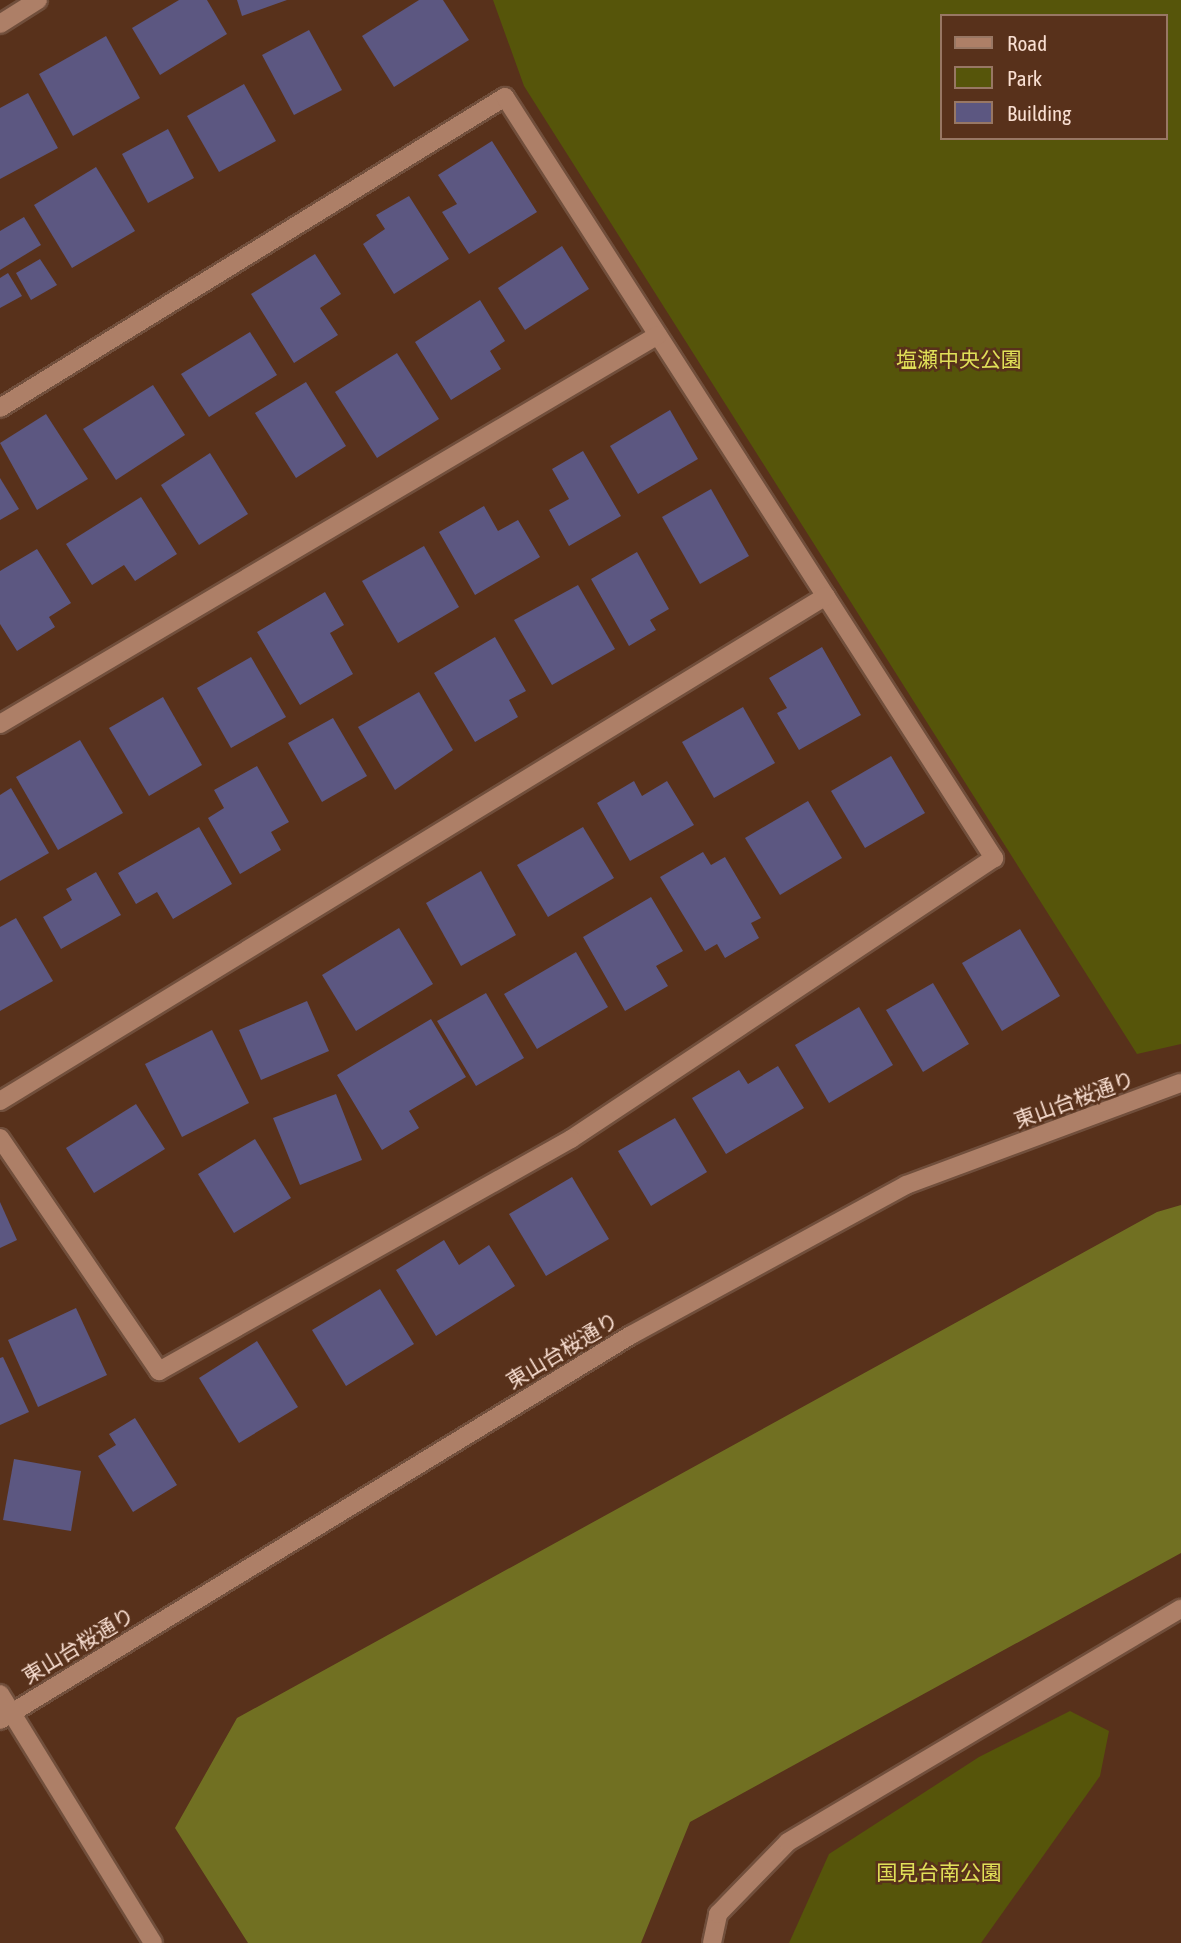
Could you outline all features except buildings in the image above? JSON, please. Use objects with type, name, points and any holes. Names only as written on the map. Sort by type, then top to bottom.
[{"type":"street","points":[[0,24],[38,0]]},
{"type":"street","points":[[0,408],[505,97],[994,858],[571,1139],[159,1371],[0,1138]]},
{"type":"street","points":[[0,724],[658,335]]},
{"type":"street","points":[[0,1101],[826,596]]},
{"type":"street","name":"東山台桜通り","points":[[6,1716],[631,1335],[906,1185],[1181,1083]]},
{"type":"street","points":[[712,1943],[718,1914],[788,1842],[1181,1609]]},
{"type":"street","points":[[0,1694],[6,1716],[153,1943]]},
{"type":"green space","name":"塩瀬中央公園","points":[[493,0],[1181,0],[1181,1044],[1137,1054],[524,86]]},
{"type":"green space","name":"国見台南公園","points":[[1070,1711],[1109,1731],[1100,1776],[981,1943],[789,1943],[829,1854],[979,1757]]},
{"type":"shaded area","points":[[1181,1205],[1181,1553],[690,1822],[641,1943],[248,1943],[175,1828],[237,1718],[1157,1212]]}]
